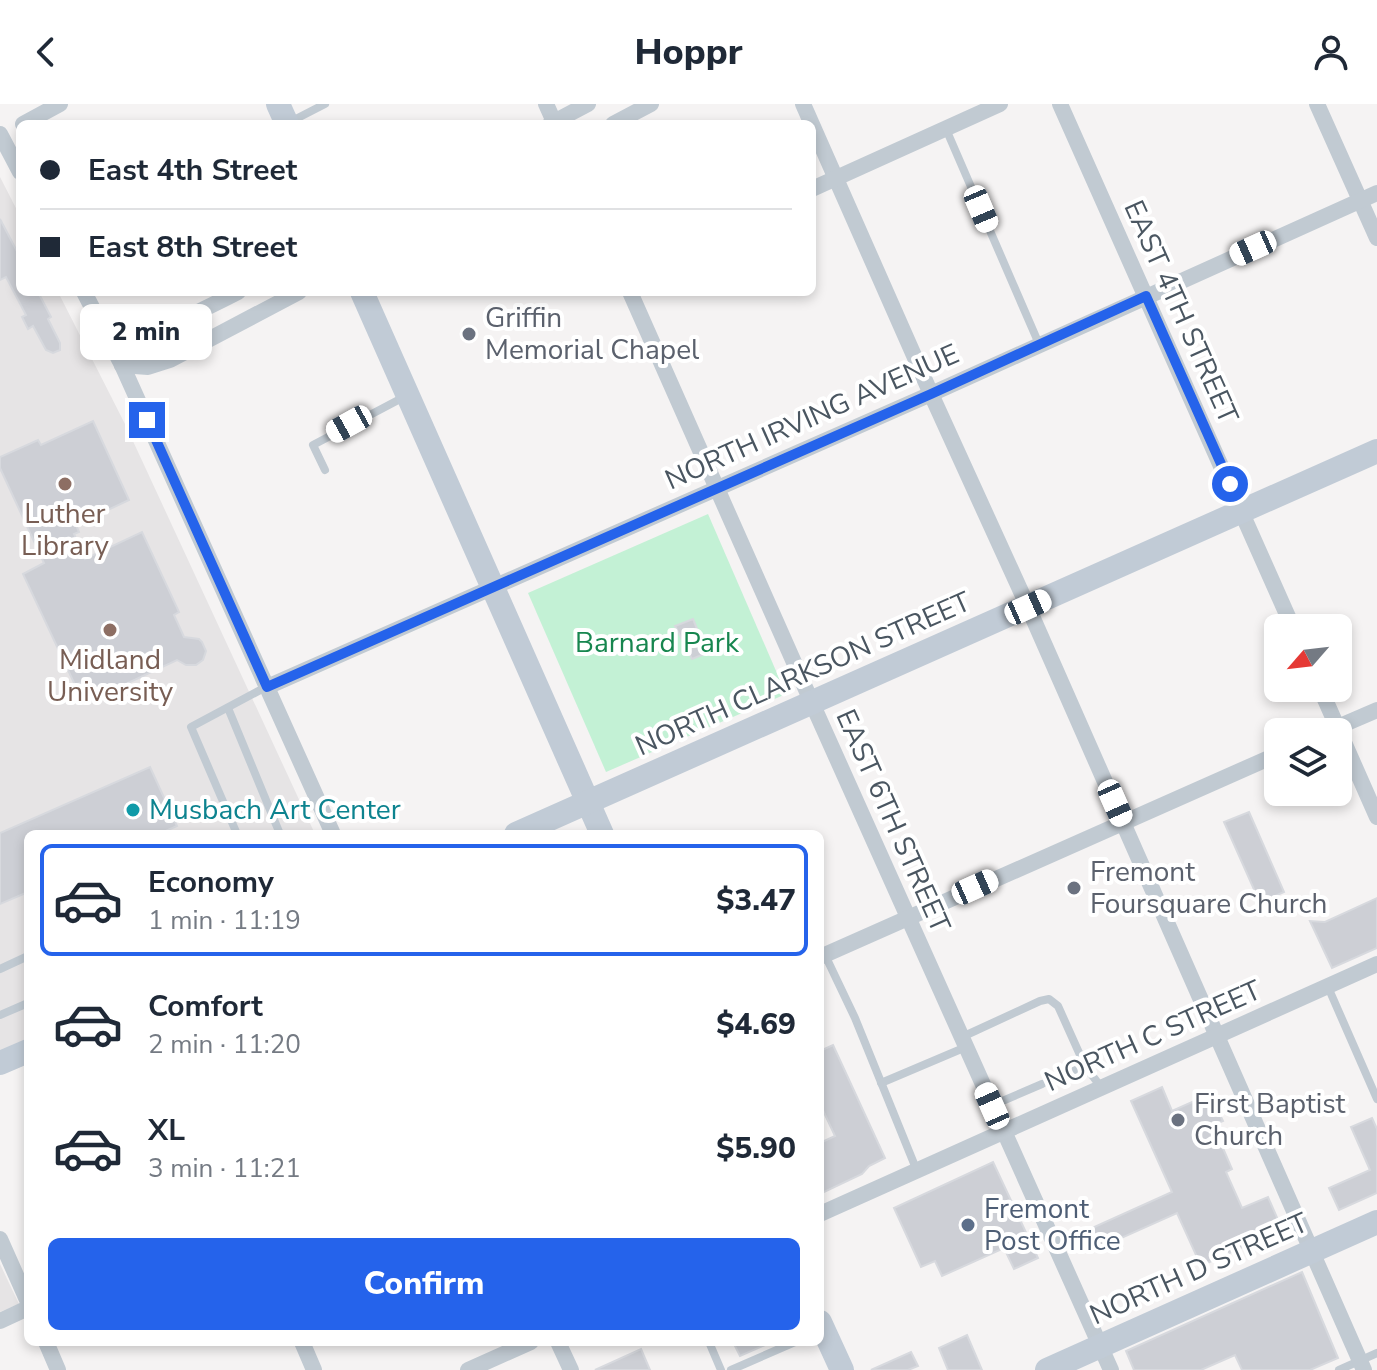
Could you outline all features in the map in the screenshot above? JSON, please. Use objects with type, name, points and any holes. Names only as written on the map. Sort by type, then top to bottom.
[{"type":"main road","points":[[364,296],[600,830]]},
{"type":"main road","name":"NORTH CLARKSON STREET","points":[[525,830],[1377,451]]},
{"type":"main road","points":[[0,1063],[24,1053]]},
{"type":"main road","name":"NORTH D STREET","points":[[1047,1370],[1377,1222]]},
{"type":"main road","points":[[824,1334],[842,1370]]},
{"type":"street","points":[[31,120],[60,104]]},
{"type":"street","points":[[559,120],[588,104]]},
{"type":"street","points":[[621,120],[651,104]]},
{"type":"street","points":[[816,187],[1000,104]]},
{"type":"street","name":"EAST 4TH STREET","points":[[1060,104],[1287,614]]},
{"type":"street","points":[[1317,104],[1377,238]]},
{"type":"street","points":[[816,134],[1362,1365]]},
{"type":"street","points":[[0,136],[16,165]]},
{"type":"street","name":"NORTH IRVING AVENUE","points":[[267,687],[1377,193]]},
{"type":"street","points":[[86,296],[122,365],[331,830]]},
{"type":"street","points":[[122,365],[154,336],[230,296]]},
{"type":"street","points":[[122,365],[148,367],[170,360],[291,296]]},
{"type":"street","name":"EAST 6TH STREET","points":[[632,296],[1111,1370]]},
{"type":"street","points":[[1352,721],[1377,710]]},
{"type":"street","points":[[824,955],[1264,760]]},
{"type":"street","points":[[1352,769],[1377,817]]},
{"type":"street","name":"NORTH C STREET","points":[[824,1212],[1377,964]]},
{"type":"street","points":[[0,1239],[24,1293]]},
{"type":"street","points":[[0,1321],[24,1310]]},
{"type":"street","points":[[48,1346],[58,1370]]},
{"type":"street","points":[[304,1346],[314,1370]]},
{"type":"street","points":[[468,1370],[522,1346]]},
{"type":"street","points":[[560,1346],[571,1370]]},
{"type":"lane","points":[[295,120],[325,104]]},
{"type":"lane","points":[[946,128],[1039,344]]},
{"type":"lane","points":[[325,470],[313,445],[408,395]]},
{"type":"lane","points":[[235,830],[191,727],[267,687]]},
{"type":"lane","points":[[228,708],[278,830]]},
{"type":"lane","points":[[0,969],[24,958]]},
{"type":"lane","points":[[824,960],[855,1018],[917,1171]]},
{"type":"lane","points":[[1328,986],[1377,1099]]},
{"type":"lane","points":[[881,1083],[1049,999],[1058,1006],[1085,1066],[1102,1087]]},
{"type":"lane","points":[[0,1015],[24,1005]]},
{"type":"lane","points":[[1065,1075],[1085,1066]]},
{"type":"lane","points":[[992,1106],[1042,1084]]},
{"type":"lane","points":[[711,1346],[721,1370]]},
{"type":"lane","points":[[731,1370],[786,1346]]},
{"type":"lane","points":[[1339,1370],[1362,1365],[1377,1353]]},
{"type":"shaded area","name":"Midland University","points":[[0,177],[16,208],[16,296],[60,296],[126,426],[313,830],[24,830],[24,1041],[0,1052]]},
{"type":"shaded area","points":[[0,1264],[19,1304],[0,1312]]},
{"type":"green space","name":"Barnard Park","points":[[708,514],[786,694],[606,772],[528,593]]},
{"type":"building","points":[[0,219],[16,249],[16,296],[6,277],[0,280]]},
{"type":"building","points":[[16,296],[40,296],[51,317],[48,319],[60,343],[60,350],[53,353],[46,350],[33,326],[28,329],[22,317],[26,315]]},
{"type":"building","points":[[93,421],[129,500],[76,525],[79,532],[74,534],[85,559],[142,532],[179,612],[174,615],[184,637],[199,639],[206,651],[203,660],[196,665],[186,665],[177,660],[98,697],[93,686],[85,690],[82,682],[75,685],[23,574],[44,563],[0,468],[0,457],[38,440],[41,445]]},
{"type":"building","points":[[693,619],[707,653],[692,659],[675,626]]},
{"type":"building","points":[[150,767],[177,826],[168,830],[24,830],[24,894],[0,904],[0,833]]},
{"type":"building","points":[[1249,812],[1284,892],[1260,903],[1224,822]]},
{"type":"building","points":[[1377,898],[1377,948],[1332,968],[1310,921],[1325,922]]},
{"type":"building","points":[[833,1045],[885,1158],[869,1166],[862,1174],[824,1192],[824,1141],[835,1136],[824,1113],[824,1049]]},
{"type":"building","points":[[1162,1087],[1172,1111],[1210,1094],[1223,1121],[1213,1125],[1232,1169],[1226,1172],[1242,1208],[1268,1197],[1282,1229],[1201,1266],[1177,1213],[1090,1252],[1081,1233],[1172,1192],[1131,1101]]},
{"type":"building","points":[[1372,1118],[1377,1129],[1377,1193],[1339,1210],[1329,1188],[1370,1170],[1351,1127]]},
{"type":"building","points":[[993,1162],[1038,1258],[1014,1269],[1004,1248],[942,1276],[935,1261],[921,1267],[894,1208]]},
{"type":"building","points":[[1302,1272],[1338,1358],[1310,1370],[1242,1370],[1235,1355],[1201,1370],[1134,1370],[1126,1351]]},
{"type":"building","points":[[967,1335],[982,1370],[948,1370],[939,1348]]},
{"type":"building","points":[[735,1346],[763,1346],[740,1356]]},
{"type":"building","points":[[641,1349],[650,1370],[595,1370]]},
{"type":"building","points":[[911,1352],[918,1366],[908,1370],[871,1370]]},
{"type":"place","name":"Griffin Memorial Chapel","points":[[469,334]]},
{"type":"place","name":"Luther Library","points":[[65,484]]},
{"type":"place","name":"Midland University","points":[[110,630]]},
{"type":"place","name":"Musbach Art Center","points":[[133,810]]},
{"type":"place","name":"Fremont Foursquare Church","points":[[1074,888]]},
{"type":"place","name":"First Baptist Church","points":[[1178,1120]]},
{"type":"place","name":"Fremont Post Office","points":[[968,1225]]},
{"type":"route","points":[[147,420],[267,687],[1146,296],[1230,484]]}]
